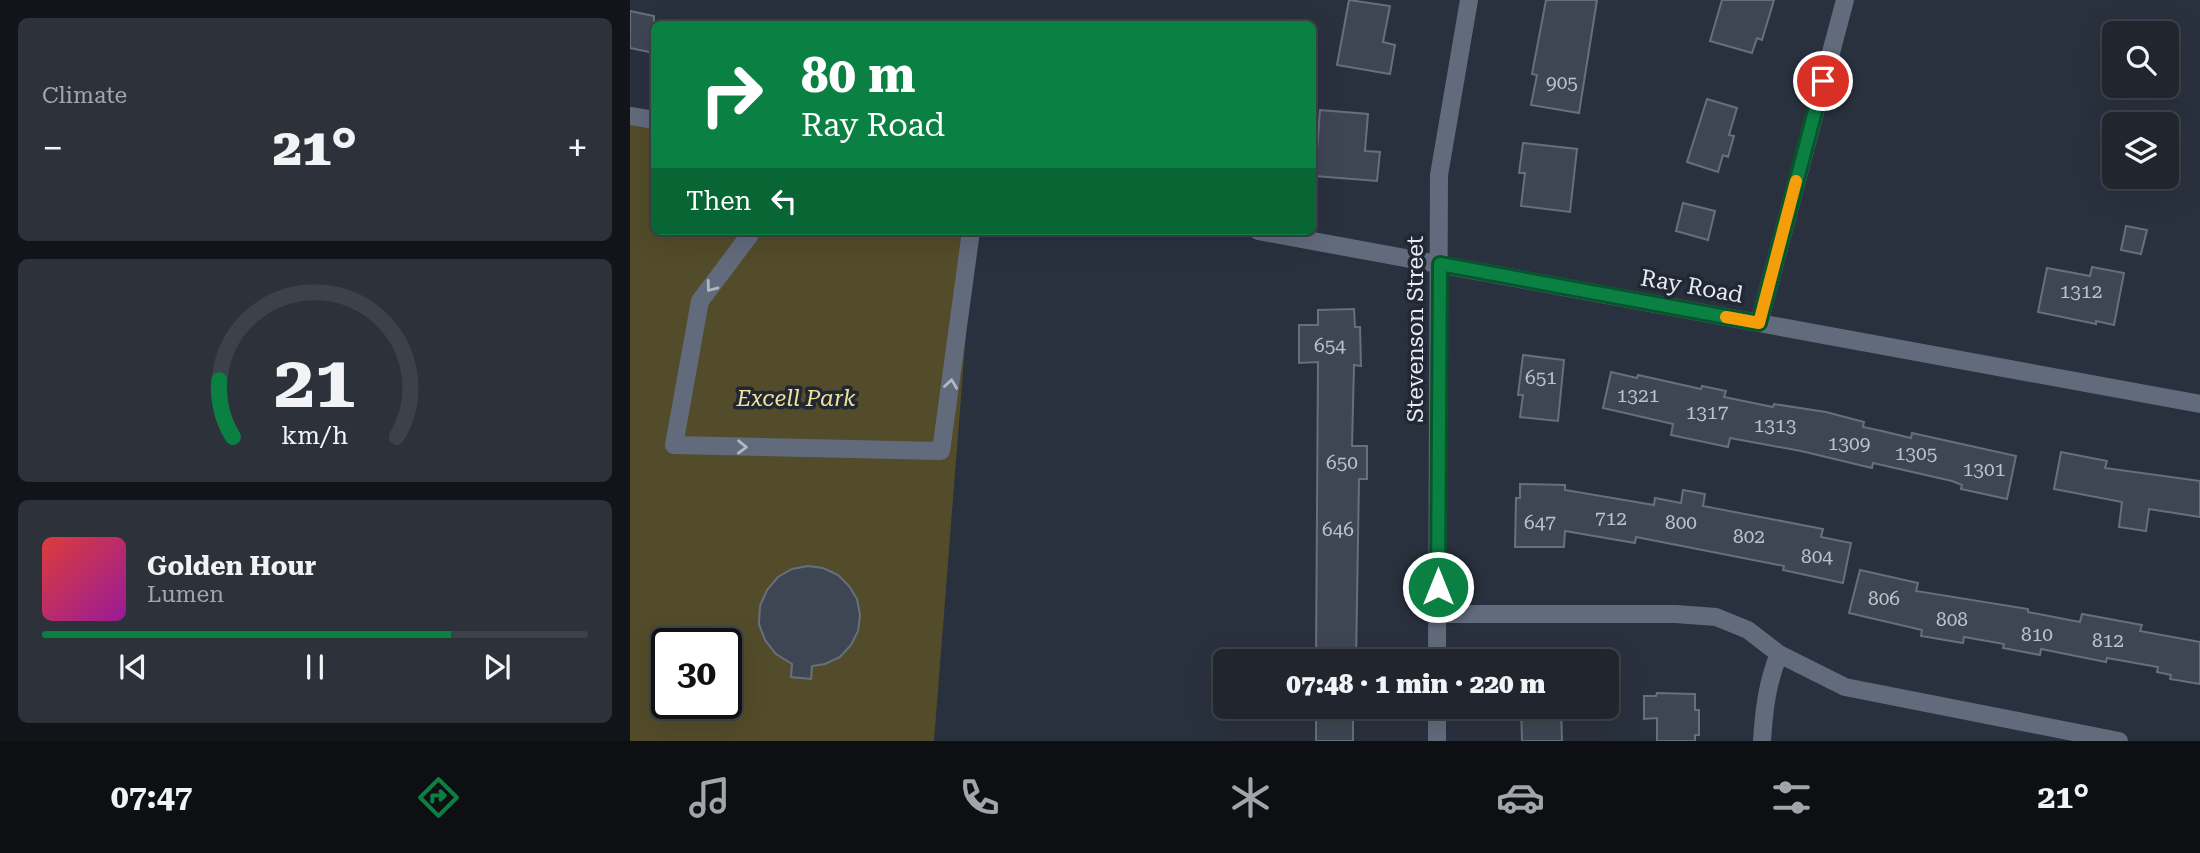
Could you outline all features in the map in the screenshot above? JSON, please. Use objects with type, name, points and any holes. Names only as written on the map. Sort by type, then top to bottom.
[{"type":"street","name":"Stevenson Street","points":[[1437,649],[1439,175],[1469,0]]},
{"type":"street","points":[[1759,323],[1845,0]]},
{"type":"street","points":[[630,116],[651,120]]},
{"type":"street","points":[[749,235],[701,301],[674,445],[942,451],[970,235]]},
{"type":"street","name":"Ray Road","points":[[1280,235],[2200,404]]},
{"type":"street","points":[[1438,614],[1676,614],[1716,617],[1748,630],[1779,654],[1844,687],[2119,741]]},
{"type":"street","points":[[1762,741],[1765,701],[1779,654]]},
{"type":"street","points":[[1437,719],[1437,741]]},
{"type":"green space","name":"Excell Park","points":[[630,116],[651,120],[651,235],[974,235],[934,741],[630,741]]},
{"type":"building","points":[[1349,0],[1390,6],[1383,42],[1395,45],[1390,74],[1337,65]]},
{"type":"building","points":[[1546,0],[1597,0],[1579,113],[1531,105],[1537,75],[1532,74]]},
{"type":"building","points":[[1722,0],[1774,0],[1762,40],[1757,38],[1752,53],[1710,41]]},
{"type":"building","points":[[630,11],[654,16],[654,21],[651,21],[651,52],[630,48]]},
{"type":"building","points":[[1707,99],[1737,108],[1729,135],[1734,136],[1728,157],[1723,155],[1718,172],[1687,162]]},
{"type":"building","points":[[1320,110],[1368,114],[1365,151],[1380,152],[1377,181],[1316,176]]},
{"type":"building","points":[[1523,143],[1577,149],[1570,212],[1521,206],[1525,173],[1519,173]]},
{"type":"building","points":[[1683,203],[1715,211],[1708,240],[1676,231]]},
{"type":"building","points":[[2126,226],[2147,230],[2141,254],[2121,250]]},
{"type":"building","points":[[2092,267],[2124,273],[2114,325],[2038,312],[2047,268],[2090,276]]},
{"type":"building","points":[[1354,309],[1355,327],[1360,327],[1361,366],[1354,365],[1352,446],[1367,446],[1367,479],[1359,479],[1356,649],[1316,649],[1318,362],[1299,363],[1299,325],[1318,325],[1318,310]]},
{"type":"building","points":[[1523,355],[1564,360],[1558,421],[1520,417],[1523,395],[1518,395]]},
{"type":"building","points":[[1611,372],[1701,389],[1702,386],[1726,391],[1724,397],[1773,407],[1774,404],[1826,412],[1864,422],[1863,427],[1911,438],[1912,433],[2016,456],[2007,499],[1961,489],[1962,485],[1952,481],[1873,463],[1872,468],[1730,438],[1728,447],[1671,435],[1673,424],[1603,408]]},
{"type":"building","points":[[2061,452],[2107,461],[2105,468],[2200,481],[2200,517],[2149,509],[2146,531],[2119,527],[2122,502],[2054,489]]},
{"type":"building","points":[[1520,484],[1565,485],[1565,490],[1654,505],[1655,498],[1681,503],[1683,490],[1705,494],[1703,506],[1823,529],[1821,537],[1851,543],[1843,583],[1783,570],[1784,566],[1636,537],[1635,543],[1565,531],[1564,547],[1515,547],[1516,498],[1520,498]]},
{"type":"building","points":[[808,566],[823,568],[838,575],[857,599],[860,615],[858,631],[851,645],[840,657],[812,666],[811,679],[791,677],[792,664],[776,654],[765,640],[759,624],[760,606],[767,590],[778,577],[792,569]]},
{"type":"building","points":[[1860,570],[1918,583],[1916,591],[2028,609],[2028,612],[2080,622],[2082,614],[2142,625],[2140,631],[2200,642],[2200,684],[2170,679],[2171,675],[2157,672],[2158,667],[2107,658],[2106,662],[2041,649],[2040,655],[2003,648],[2004,644],[1964,637],[1963,643],[1921,636],[1922,630],[1849,613]]},
{"type":"building","points":[[1657,693],[1695,694],[1695,710],[1699,710],[1699,735],[1695,735],[1695,741],[1657,741],[1657,718],[1644,719],[1644,696],[1656,696]]},
{"type":"building","points":[[1316,719],[1353,719],[1353,741],[1316,741]]},
{"type":"building","points":[[1521,719],[1561,719],[1562,741],[1522,741]]},
{"type":"slow traffic","points":[[1726,317],[1759,323],[1796,181]]},
{"type":"route","points":[[1438,587],[1440,264],[1759,323],[1823,81]]}]
